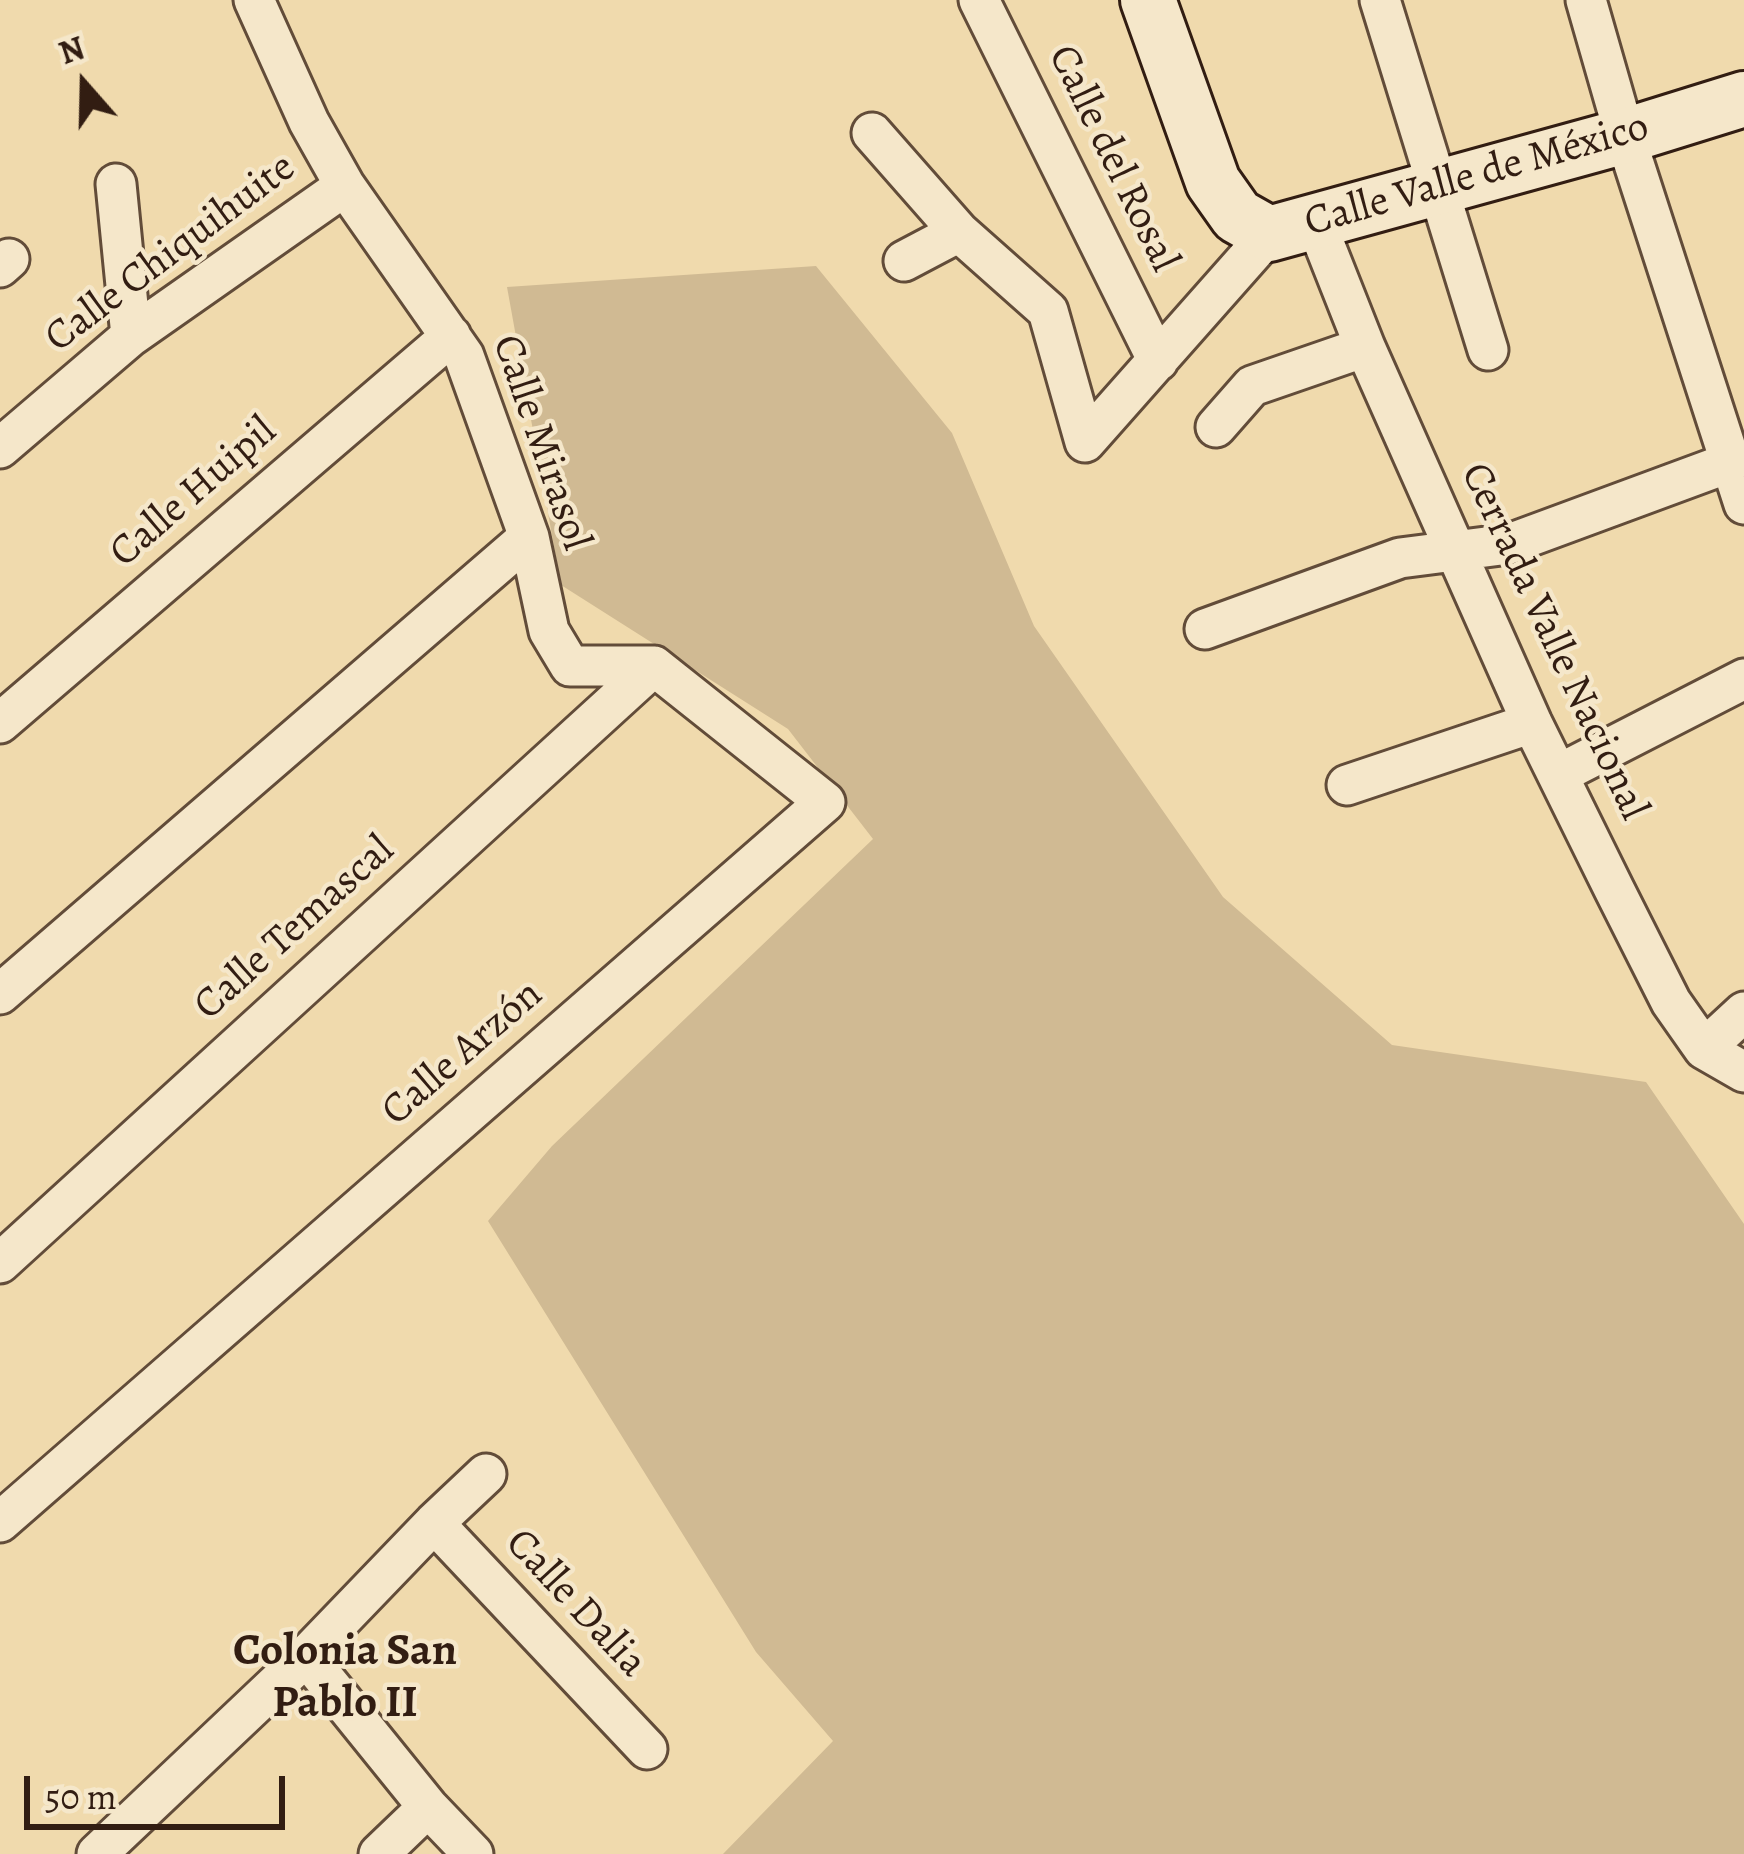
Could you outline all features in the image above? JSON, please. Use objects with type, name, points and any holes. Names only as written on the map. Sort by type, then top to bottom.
[{"type":"street","name":"Calle Mirasol","points":[[254,0],[308,122],[345,186],[464,356],[529,537],[549,631],[570,666],[654,666]]},
{"type":"street","name":"Calle del Rosal","points":[[980,0],[1158,361]]},
{"type":"street","points":[[1148,0],[1213,182],[1237,216],[1293,228]]},
{"type":"street","points":[[1380,0],[1488,350]]},
{"type":"street","points":[[1586,0],[1624,136],[1744,504]]},
{"type":"street","name":"Calle Valle de México","points":[[959,232],[1048,311],[1085,442],[1158,361],[1293,228],[1744,99]]},
{"type":"street","points":[[872,133],[959,232],[904,261]]},
{"type":"street","points":[[116,184],[131,337]]},
{"type":"street","name":"Calle Chiquihuite","points":[[0,448],[131,337],[345,186]]},
{"type":"street","name":"Cerrada Valle Nacional","points":[[1293,228],[1365,347],[1532,723],[1671,1002],[1704,1049],[1744,1072]]},
{"type":"street","name":"Calle Huipil","points":[[0,723],[451,336]]},
{"type":"street","points":[[1216,427],[1252,386],[1365,347]]},
{"type":"street","points":[[1205,629],[1400,558],[1509,544],[1731,462]]},
{"type":"street","points":[[0,994],[529,537]]},
{"type":"street","name":"Calle Temascal","points":[[0,1263],[654,666]]},
{"type":"street","name":"Calle Arzón","points":[[0,1522],[825,802],[654,666]]},
{"type":"street","points":[[1559,774],[1744,679]]},
{"type":"street","points":[[1347,785],[1532,723]]},
{"type":"street","points":[[1704,1049],[1744,1012]]},
{"type":"street","points":[[97,1854],[306,1656],[486,1474]]},
{"type":"street","name":"Calle Dalia","points":[[434,1523],[647,1750]]},
{"type":"street","points":[[306,1656],[428,1807],[473,1854]]},
{"type":"street","points":[[379,1854],[428,1807]]},
{"type":"shaded area","points":[[816,266],[952,433],[1034,626],[1223,897],[1392,1045],[1646,1082],[1744,1224],[1744,1854],[723,1854],[833,1741],[756,1652],[488,1221],[552,1146],[873,839],[788,729],[561,585],[507,287]]},
{"type":"district","name":"Colonia San Pablo II","points":[[345,1679]]}]
